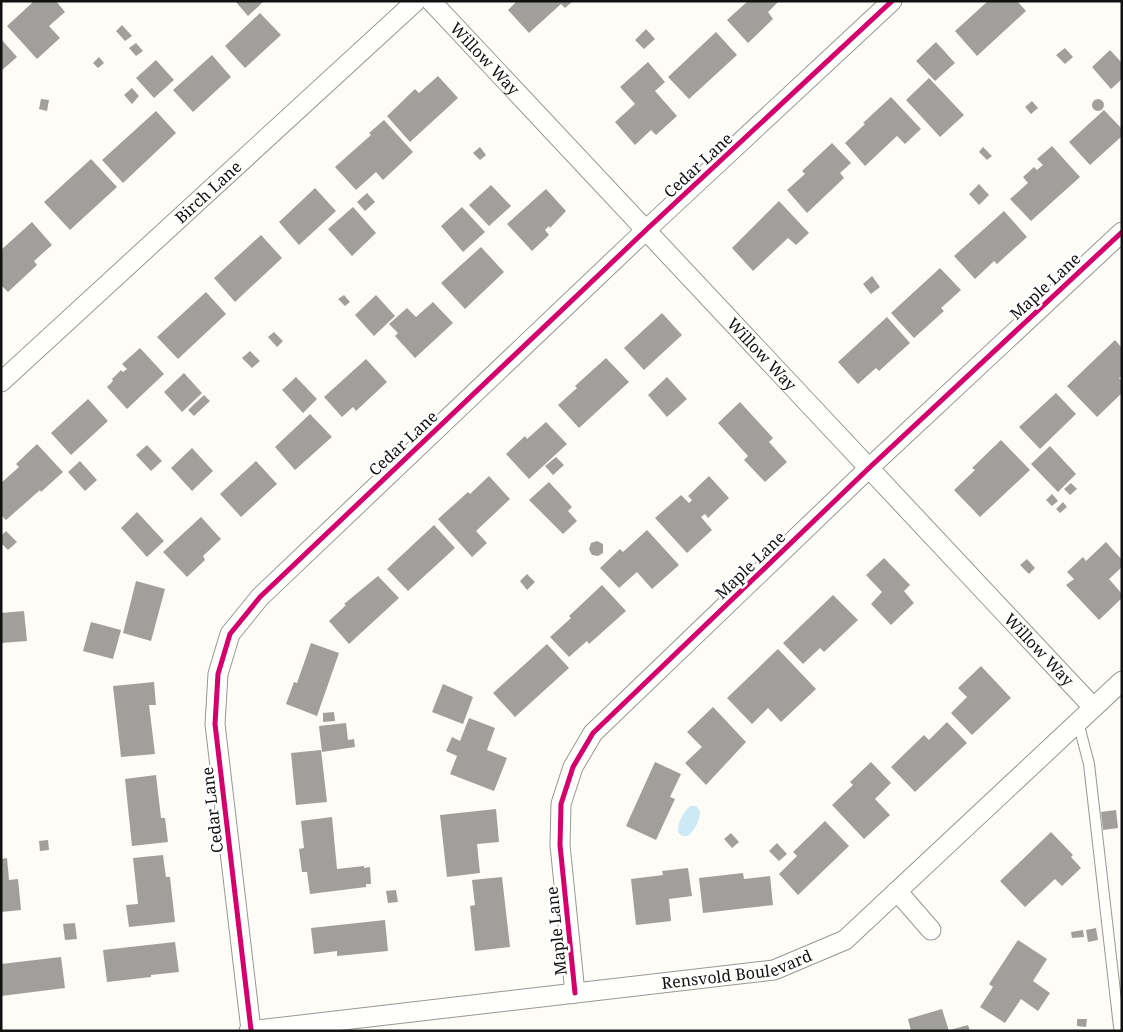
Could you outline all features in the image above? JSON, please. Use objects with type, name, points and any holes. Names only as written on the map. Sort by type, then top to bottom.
[{"type":"street","name":"Birch Lane","points":[[1,382],[416,1]]},
{"type":"street","name":"Willow Way","points":[[431,1],[1093,707]]},
{"type":"street","name":"Cedar Lane","points":[[250,1031],[214,724],[218,674],[230,634],[260,597],[646,230],[892,1]]},
{"type":"street","name":"Maple Lane","points":[[576,993],[560,845],[561,804],[573,767],[593,733],[869,468],[1122,232]]},
{"type":"street","name":"Rensvold Boulevard","points":[[250,1031],[774,970],[845,940],[1122,681]]},
{"type":"street","points":[[897,891],[931,930]]},
{"type":"lane","points":[[1078,722],[1089,764],[1119,1027]]},
{"type":"water","points":[[690,806],[696,806],[700,811],[699,818],[691,834],[682,836],[678,832],[680,821]]},
{"type":"building","points":[[34,1],[56,1],[65,12],[49,26],[60,38],[37,59],[7,26]]},
{"type":"building","points":[[235,1],[264,1],[248,16]]},
{"type":"building","points":[[517,1],[573,1],[565,8],[561,4],[529,33],[508,10]]},
{"type":"building","points":[[748,1],[779,1],[768,12],[773,19],[748,43],[727,20]]},
{"type":"building","points":[[988,1],[1017,1],[1026,11],[977,56],[955,31]]},
{"type":"building","points":[[260,13],[281,35],[245,68],[225,46]]},
{"type":"building","points":[[122,25],[132,36],[125,41],[116,31]]},
{"type":"building","points":[[646,29],[655,39],[644,49],[635,40]]},
{"type":"building","points":[[716,32],[737,55],[689,99],[668,77]]},
{"type":"building","points":[[1,39],[17,57],[1,71]]},
{"type":"building","points":[[936,42],[955,63],[935,81],[916,61]]},
{"type":"building","points":[[136,43],[143,51],[136,56],[129,48]]},
{"type":"building","points":[[1065,48],[1073,57],[1065,64],[1056,55]]},
{"type":"building","points":[[1110,50],[1122,63],[1122,79],[1111,89],[1092,67]]},
{"type":"building","points":[[212,55],[231,77],[193,112],[173,90]]},
{"type":"building","points":[[99,57],[104,63],[98,68],[93,63]]},
{"type":"building","points":[[156,60],[174,80],[154,98],[136,78]]},
{"type":"building","points":[[648,62],[665,82],[655,91],[677,116],[656,135],[651,130],[635,145],[615,122],[635,104],[620,87]]},
{"type":"building","points":[[438,76],[458,98],[410,142],[387,116],[415,89],[419,93]]},
{"type":"building","points":[[929,78],[964,115],[940,137],[906,100]]},
{"type":"building","points":[[132,88],[139,96],[132,104],[124,95]]},
{"type":"building","points":[[891,97],[921,129],[905,144],[897,136],[865,166],[845,143]]},
{"type":"building","points":[[41,99],[49,100],[47,111],[39,109]]},
{"type":"building","points":[[1098,99],[1104,105],[1098,111],[1092,105]]},
{"type":"building","points":[[1032,101],[1038,108],[1031,114],[1025,107]]},
{"type":"building","points":[[1104,110],[1122,129],[1122,136],[1090,165],[1069,142]]},
{"type":"building","points":[[156,111],[176,133],[123,183],[102,160]]},
{"type":"building","points":[[384,120],[413,152],[383,180],[376,172],[356,190],[335,167],[371,135],[369,133]]},
{"type":"building","points":[[832,143],[851,163],[840,173],[844,178],[807,213],[787,190],[805,174],[802,171]]},
{"type":"building","points":[[1052,146],[1080,177],[1031,221],[1010,199],[1028,183],[1023,177],[1034,167],[1037,170],[1043,165],[1037,159]]},
{"type":"building","points":[[480,147],[486,155],[480,160],[473,153]]},
{"type":"building","points":[[983,147],[992,156],[987,160],[979,152]]},
{"type":"building","points":[[91,159],[117,187],[70,230],[44,202]]},
{"type":"building","points":[[979,184],[989,195],[979,205],[969,194]]},
{"type":"building","points":[[491,185],[511,206],[489,226],[469,205]]},
{"type":"building","points":[[315,188],[336,211],[299,245],[279,222]]},
{"type":"building","points":[[546,189],[566,211],[550,228],[549,226],[545,230],[549,235],[532,251],[507,224]]},
{"type":"building","points":[[367,193],[375,202],[365,211],[357,202]]},
{"type":"building","points":[[779,201],[809,233],[796,245],[788,238],[753,271],[732,248]]},
{"type":"building","points":[[353,207],[376,233],[352,256],[328,229]]},
{"type":"building","points":[[462,207],[485,232],[463,252],[441,226]]},
{"type":"building","points":[[1004,211],[1027,237],[997,264],[994,261],[975,279],[954,256]]},
{"type":"building","points":[[32,222],[52,245],[34,261],[37,265],[8,292],[1,285],[1,250]]},
{"type":"building","points":[[261,235],[282,258],[235,302],[214,278]]},
{"type":"building","points":[[481,247],[504,272],[465,309],[441,283]]},
{"type":"building","points":[[940,268],[961,290],[941,308],[944,311],[914,338],[891,313]]},
{"type":"building","points":[[872,276],[880,287],[871,294],[863,284]]},
{"type":"building","points":[[206,292],[226,314],[178,359],[157,337]]},
{"type":"building","points":[[344,295],[350,302],[345,306],[338,299]]},
{"type":"building","points":[[376,295],[395,316],[374,336],[355,315]]},
{"type":"building","points":[[433,302],[453,323],[415,358],[395,336],[398,333],[389,324],[407,308],[416,317]]},
{"type":"building","points":[[662,313],[682,335],[644,370],[624,348]]},
{"type":"building","points":[[887,317],[910,343],[879,371],[876,368],[858,384],[838,362]]},
{"type":"building","points":[[274,332],[283,341],[277,347],[268,337]]},
{"type":"building","points":[[1115,340],[1122,348],[1122,376],[1119,378],[1122,381],[1122,393],[1097,417],[1067,386]]},
{"type":"building","points":[[140,348],[164,374],[127,409],[107,387],[121,370],[123,372],[127,369],[122,364]]},
{"type":"building","points":[[250,351],[260,361],[252,368],[242,358]]},
{"type":"building","points":[[606,358],[629,382],[579,428],[558,405],[577,388],[575,386]]},
{"type":"building","points":[[366,359],[387,382],[356,411],[353,407],[342,417],[324,397]]},
{"type":"building","points":[[184,373],[202,393],[182,412],[164,392]]},
{"type":"building","points":[[296,377],[317,399],[303,413],[282,390]]},
{"type":"building","points":[[667,377],[687,399],[667,417],[648,395]]},
{"type":"building","points":[[1056,393],[1076,414],[1040,449],[1019,427]]},
{"type":"building","points":[[204,395],[210,401],[194,416],[188,410]]},
{"type":"building","points":[[88,399],[108,421],[71,455],[51,433]]},
{"type":"building","points":[[740,402],[773,438],[769,442],[787,462],[765,482],[744,460],[748,456],[718,423]]},
{"type":"building","points":[[310,414],[332,437],[295,470],[275,447]]},
{"type":"building","points":[[546,422],[567,444],[529,479],[506,454],[525,436],[527,439]]},
{"type":"building","points":[[1001,440],[1030,470],[980,517],[954,490],[975,470],[972,468]]},
{"type":"building","points":[[37,444],[63,472],[6,520],[1,515],[1,483],[19,467],[16,464]]},
{"type":"building","points":[[147,445],[162,461],[151,471],[136,455]]},
{"type":"building","points":[[1050,446],[1076,474],[1058,492],[1031,464]]},
{"type":"building","points":[[192,448],[213,471],[192,491],[171,468]]},
{"type":"building","points":[[556,457],[564,465],[553,475],[545,466]]},
{"type":"building","points":[[80,461],[97,480],[85,491],[68,472]]},
{"type":"building","points":[[256,461],[277,484],[241,517],[220,494]]},
{"type":"building","points":[[489,476],[510,499],[476,531],[487,543],[472,557],[438,519],[468,492],[470,494]]},
{"type":"building","points":[[709,476],[729,498],[708,518],[705,514],[701,517],[712,530],[687,553],[655,518],[681,495],[689,503],[692,500],[688,496]]},
{"type":"building","points":[[549,482],[572,507],[568,511],[577,521],[563,534],[529,500]]},
{"type":"building","points":[[1071,483],[1077,489],[1070,495],[1064,489]]},
{"type":"building","points":[[1052,494],[1058,501],[1052,506],[1046,500]]},
{"type":"building","points":[[1063,502],[1067,507],[1060,513],[1056,509]]},
{"type":"building","points":[[137,512],[164,541],[147,557],[121,528]]},
{"type":"building","points":[[201,517],[221,539],[203,556],[205,560],[187,577],[163,552]]},
{"type":"building","points":[[434,525],[455,548],[408,591],[387,569]]},
{"type":"building","points":[[647,530],[679,565],[652,589],[637,572],[619,588],[600,568],[620,549],[623,552]]},
{"type":"building","points":[[6,531],[17,542],[8,550],[1,543],[1,536]]},
{"type":"building","points":[[597,541],[603,544],[603,553],[598,556],[592,555],[589,549],[591,543]]},
{"type":"building","points":[[1106,542],[1122,560],[1122,567],[1109,579],[1122,594],[1122,598],[1099,620],[1066,585],[1074,579],[1067,572],[1083,557],[1086,561]]},
{"type":"building","points":[[884,558],[910,585],[904,591],[914,603],[891,625],[871,604],[882,592],[866,575]]},
{"type":"building","points":[[1027,559],[1035,568],[1029,574],[1020,565]]},
{"type":"building","points":[[527,574],[535,582],[527,590],[520,581]]},
{"type":"building","points":[[378,576],[399,598],[349,644],[329,621],[346,605],[344,604]]},
{"type":"building","points":[[136,581],[165,589],[151,641],[123,633]]},
{"type":"building","points":[[602,585],[626,611],[589,644],[587,641],[569,657],[550,637]]},
{"type":"building","points":[[833,595],[858,620],[824,652],[820,648],[803,664],[783,643]]},
{"type":"building","points":[[24,611],[27,641],[1,643],[1,613]]},
{"type":"building","points":[[91,622],[121,630],[113,659],[83,651]]},
{"type":"building","points":[[311,643],[339,653],[317,716],[286,704],[294,682],[297,683]]},
{"type":"building","points":[[547,644],[569,668],[515,717],[493,693]]},
{"type":"building","points":[[778,649],[816,689],[781,722],[768,708],[752,724],[727,698]]},
{"type":"building","points":[[981,666],[1011,698],[972,735],[951,713],[967,697],[958,688]]},
{"type":"building","points":[[154,682],[156,705],[149,705],[155,754],[121,757],[113,686]]},
{"type":"building","points":[[443,684],[473,697],[463,724],[432,712]]},
{"type":"building","points":[[713,707],[746,742],[706,785],[685,763],[702,747],[687,732]]},
{"type":"building","points":[[334,712],[335,721],[323,722],[323,713]]},
{"type":"building","points":[[469,718],[495,728],[487,750],[507,758],[494,791],[450,774],[457,756],[446,751],[452,737],[460,741]]},
{"type":"building","points":[[947,722],[967,743],[915,792],[891,767],[924,735],[929,740]]},
{"type":"building","points":[[346,723],[348,740],[354,739],[355,747],[322,752],[319,726]]},
{"type":"building","points":[[321,750],[327,802],[296,805],[291,753]]},
{"type":"building","points":[[655,762],[681,774],[670,797],[675,799],[656,840],[626,826]]},
{"type":"building","points":[[871,762],[891,783],[875,799],[890,815],[864,839],[832,805],[853,785],[850,782]]},
{"type":"building","points":[[156,775],[161,818],[165,818],[168,842],[132,846],[125,779]]},
{"type":"building","points":[[496,809],[499,842],[477,844],[480,873],[447,877],[440,815]]},
{"type":"building","points":[[1116,810],[1118,828],[1103,830],[1101,812]]},
{"type":"building","points":[[332,817],[337,869],[370,867],[371,884],[366,884],[366,887],[310,894],[307,872],[302,872],[299,849],[304,848],[301,821]]},
{"type":"building","points":[[825,821],[849,846],[798,895],[779,874],[797,856],[793,852]]},
{"type":"building","points":[[1051,832],[1073,855],[1071,857],[1081,868],[1062,886],[1055,879],[1025,907],[1000,881]]},
{"type":"building","points":[[731,833],[739,842],[732,848],[724,839]]},
{"type":"building","points":[[48,840],[49,850],[40,851],[39,841]]},
{"type":"building","points":[[777,843],[787,854],[779,861],[769,851]]},
{"type":"building","points":[[163,855],[166,877],[170,877],[175,922],[129,927],[126,905],[138,904],[133,858]]},
{"type":"building","points":[[7,858],[9,880],[18,879],[21,910],[1,912],[1,859]]},
{"type":"building","points":[[688,868],[692,896],[669,899],[671,921],[636,925],[631,879],[663,875],[662,871]]},
{"type":"building","points":[[743,873],[744,879],[770,876],[773,905],[703,913],[699,878]]},
{"type":"building","points":[[502,877],[510,947],[475,951],[470,906],[475,905],[472,880]]},
{"type":"building","points":[[396,890],[398,902],[388,903],[386,891]]},
{"type":"building","points":[[385,920],[388,951],[337,956],[337,951],[314,954],[311,928]]},
{"type":"building","points":[[75,923],[77,939],[65,940],[63,924]]},
{"type":"building","points":[[1096,928],[1098,940],[1088,942],[1086,930]]},
{"type":"building","points":[[1083,930],[1084,937],[1072,938],[1071,932]]},
{"type":"building","points":[[1018,940],[1047,959],[1033,981],[1050,993],[1038,1011],[1021,999],[1005,1023],[980,1007],[993,987],[989,984]]},
{"type":"building","points":[[175,942],[179,972],[107,982],[103,950]]},
{"type":"building","points":[[61,957],[65,988],[1,996],[1,964]]},
{"type":"building","points":[[942,1009],[949,1031],[911,1031],[908,1019]]},
{"type":"building","points":[[1077,1019],[1087,1019],[1086,1027],[1077,1026]]},
{"type":"building","points":[[968,1025],[970,1031],[950,1031],[950,1030]]},
{"type":"cycle path","points":[[251,1030],[215,724],[218,674],[230,634],[260,597],[646,230],[892,1]]},
{"type":"cycle path","points":[[575,993],[560,845],[561,804],[573,767],[593,733],[869,468],[1122,232]]}]
